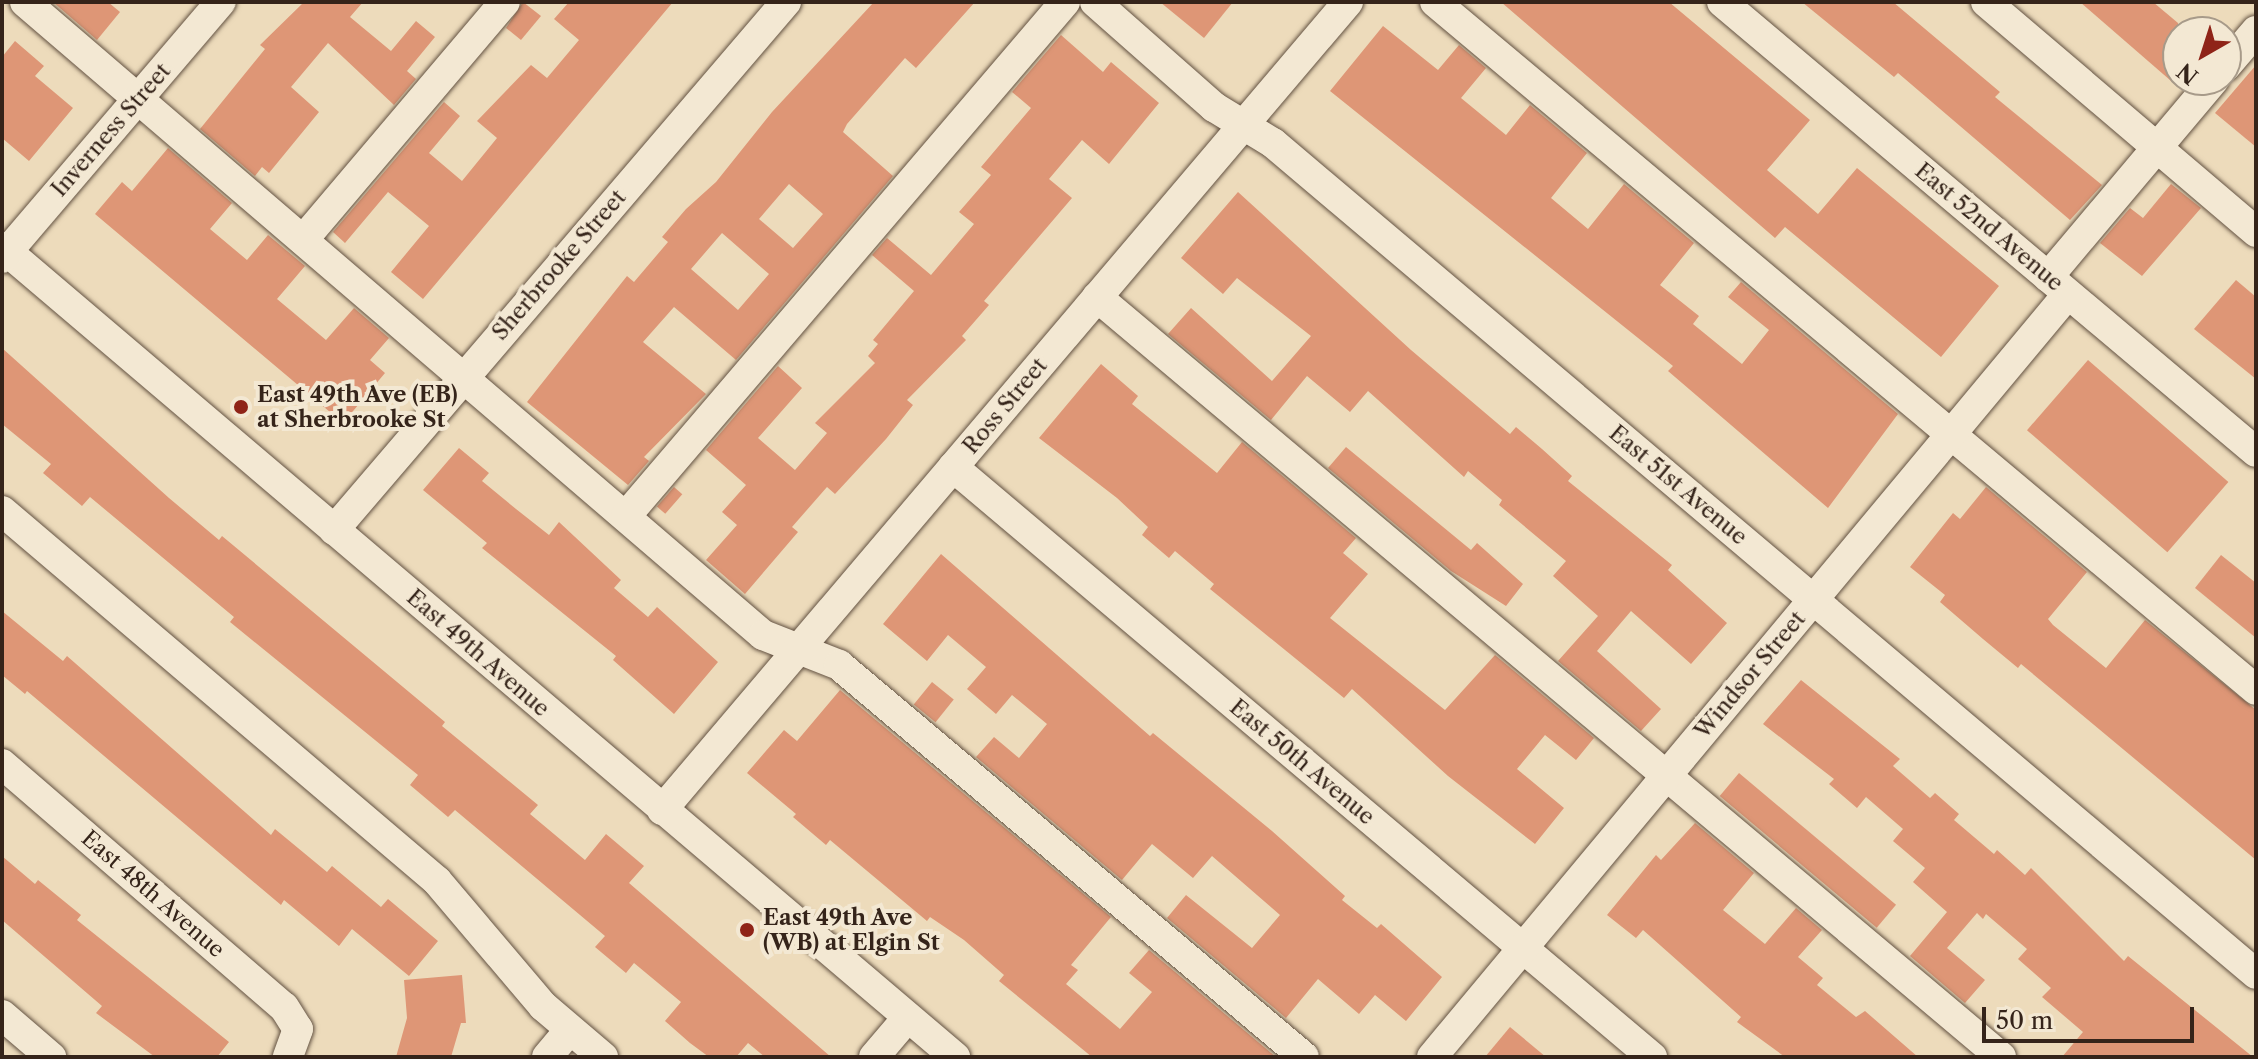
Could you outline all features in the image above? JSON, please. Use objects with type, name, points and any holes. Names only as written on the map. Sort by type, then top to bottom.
[{"type":"street","points":[[25,2],[763,635],[839,665],[1304,1057]]},
{"type":"street","name":"Inverness Street","points":[[4,252],[221,2]]},
{"type":"street","points":[[303,240],[505,2]]},
{"type":"street","name":"Sherbrooke Street","points":[[334,530],[462,376],[786,2]]},
{"type":"street","points":[[626,516],[1065,2]]},
{"type":"street","name":"East 51st Avenue","points":[[1095,2],[1214,107],[1273,143],[2256,974]]},
{"type":"street","name":"Ross Street","points":[[662,810],[1348,2]]},
{"type":"street","points":[[1435,2],[2256,690]]},
{"type":"street","name":"East 52nd Avenue","points":[[1722,2],[2256,452]]},
{"type":"street","points":[[1986,2],[2256,232]]},
{"type":"street","points":[[2242,47],[2256,31]]},
{"type":"street","name":"Windsor Street","points":[[1432,1057],[1952,434],[2157,148],[2201,96]]},
{"type":"street","name":"East 49th Avenue","points":[[4,252],[955,1057]]},
{"type":"street","points":[[1097,297],[2001,1057]]},
{"type":"street","name":"East 50th Avenue","points":[[953,467],[1652,1057]]},
{"type":"street","points":[[2,511],[437,881],[543,1006],[603,1057]]},
{"type":"street","name":"East 48th Avenue","points":[[2,764],[284,1007],[293,1043]]},
{"type":"street","points":[[2,1015],[51,1057]]},
{"type":"street","points":[[874,1057],[908,1017]]},
{"type":"street","points":[[547,1057],[570,1030]]},
{"type":"building","points":[[53,2],[108,2],[120,12],[97,40]]},
{"type":"building","points":[[304,2],[363,2],[350,17],[391,51],[416,21],[435,37],[407,71],[416,79],[394,105],[328,43],[291,87],[319,112],[269,173],[262,167],[255,176],[200,129],[265,49],[260,45]]},
{"type":"building","points":[[523,2],[541,16],[521,40],[506,28]]},
{"type":"building","points":[[569,2],[673,2],[423,299],[391,272],[429,226],[388,192],[345,243],[333,232],[444,102],[460,116],[429,153],[462,181],[497,138],[477,121],[531,65],[547,78],[579,40],[554,19]]},
{"type":"building","points":[[874,2],[975,2],[916,68],[905,58],[847,124],[843,132],[893,176],[736,360],[674,307],[643,342],[706,394],[644,457],[649,461],[628,485],[527,402],[627,276],[634,282],[668,242],[662,237],[686,209],[716,182],[772,112]],"holes":[[[789,184],[823,214],[793,248],[759,219]],[[722,233],[769,274],[738,310],[691,269]]]},
{"type":"building","points":[[1160,2],[1233,2],[1204,38]]},
{"type":"building","points":[[1501,2],[1669,2],[1810,120],[1767,170],[1818,214],[1857,168],[1999,286],[1941,357],[1785,227],[1775,238]]},
{"type":"building","points":[[1802,2],[1893,2],[2000,92],[1995,97],[2102,185],[2070,220],[1898,73],[1894,77]]},
{"type":"building","points":[[2080,2],[2153,2],[2170,16],[2162,16],[2162,73]]},
{"type":"building","points":[[1383,26],[1438,70],[1459,45],[1486,68],[1461,98],[1506,135],[1530,105],[1587,153],[1551,198],[1588,229],[1624,184],[1694,243],[1660,285],[1699,316],[1693,324],[1742,364],[1769,330],[1728,297],[1741,282],[1898,414],[1828,508],[1668,371],[1673,366],[1330,91]]},
{"type":"building","points":[[1061,35],[1103,72],[1111,62],[1159,103],[1109,164],[1082,140],[1049,179],[1072,198],[984,301],[989,305],[962,336],[966,340],[907,400],[913,405],[886,439],[835,494],[827,487],[792,527],[798,532],[745,594],[706,560],[737,525],[722,512],[746,485],[706,450],[778,366],[802,388],[758,438],[795,470],[827,433],[815,423],[875,363],[868,356],[878,344],[873,340],[914,291],[872,255],[887,238],[931,275],[974,224],[959,212],[991,175],[981,167],[1031,108],[1012,92]]},
{"type":"building","points":[[15,41],[44,66],[35,76],[73,108],[29,161],[2,138],[2,57]]},
{"type":"building","points":[[2256,65],[2256,147],[2215,113],[2230,96],[2242,96],[2242,81]]},
{"type":"building","points":[[168,148],[232,203],[210,229],[247,260],[268,235],[305,266],[277,299],[326,340],[354,308],[389,338],[370,360],[385,373],[343,423],[95,214],[122,182],[132,191]]},
{"type":"building","points":[[2171,184],[2201,208],[2142,276],[2100,243],[2130,208],[2143,218]]},
{"type":"building","points":[[1238,192],[1411,350],[1510,434],[1516,427],[1542,449],[1572,476],[1568,481],[1672,565],[1668,570],[1727,623],[1691,664],[1631,611],[1597,651],[1661,709],[1641,731],[1558,661],[1598,616],[1553,576],[1566,561],[1499,505],[1502,500],[1468,471],[1464,477],[1368,391],[1350,412],[1307,376],[1271,420],[1168,334],[1191,308],[1272,381],[1311,336],[1237,278],[1223,294],[1181,258]]},
{"type":"building","points":[[2236,280],[2256,297],[2256,379],[2194,329]]},
{"type":"building","points":[[2,348],[169,498],[219,540],[222,536],[445,722],[442,726],[538,805],[530,814],[585,860],[606,834],[644,866],[629,883],[831,1057],[765,1057],[748,1043],[736,1057],[709,1057],[690,1043],[665,1021],[681,1002],[634,963],[626,973],[595,947],[605,936],[455,810],[448,817],[410,785],[418,775],[230,622],[234,617],[90,497],[82,506],[43,473],[51,464],[2,424]]},
{"type":"building","points":[[2088,360],[2228,482],[2167,552],[2027,430]]},
{"type":"building","points":[[1101,364],[1138,396],[1132,404],[1217,473],[1242,442],[1356,538],[1343,553],[1368,574],[1330,618],[1445,710],[1495,655],[1594,738],[1576,760],[1545,735],[1517,769],[1564,808],[1535,844],[1448,776],[1352,689],[1344,698],[1210,589],[1214,584],[1175,551],[1169,558],[1142,535],[1148,527],[1117,498],[1039,438]]},
{"type":"building","points":[[1346,447],[1471,550],[1477,543],[1523,584],[1506,606],[1451,571],[1328,468]]},
{"type":"building","points":[[459,448],[489,473],[482,481],[549,535],[559,522],[621,580],[614,588],[648,617],[657,607],[718,662],[674,714],[613,660],[616,656],[482,548],[487,543],[423,490]]},
{"type":"building","points":[[674,487],[682,494],[665,514],[657,507]]},
{"type":"building","points":[[1986,487],[2087,572],[2048,619],[2053,625],[2106,668],[2145,620],[2256,710],[2256,860],[2021,664],[2018,668],[1983,639],[1940,602],[1945,595],[1910,567],[1953,513],[1960,519]]},
{"type":"building","points":[[941,554],[1150,736],[1153,733],[1272,831],[1345,896],[1342,900],[1377,928],[1381,924],[1442,977],[1406,1021],[1375,995],[1359,1014],[1318,979],[1286,1018],[1167,918],[1186,895],[1252,948],[1280,915],[1212,856],[1193,878],[1152,844],[1122,880],[976,757],[994,737],[1019,758],[1047,724],[1012,695],[996,714],[967,689],[986,667],[948,635],[927,661],[883,624]]},
{"type":"building","points":[[2221,555],[2256,583],[2256,638],[2195,588]]},
{"type":"building","points":[[2,611],[63,661],[67,656],[271,835],[275,829],[327,872],[332,866],[381,907],[388,899],[438,941],[409,976],[352,929],[339,946],[284,900],[281,905],[27,691],[25,694],[2,675]]},
{"type":"building","points":[[1801,680],[1900,759],[1893,766],[1930,798],[1935,793],[1959,814],[1954,820],[1994,854],[1997,850],[2025,875],[2031,868],[2124,961],[2128,956],[2253,1057],[2062,1057],[2083,1032],[2042,997],[2051,988],[2018,959],[2027,949],[1986,914],[1983,919],[1977,913],[1947,948],[1985,980],[1965,1003],[1910,956],[1947,912],[1913,882],[1925,868],[1893,841],[1903,829],[1866,797],[1857,808],[1829,784],[1834,779],[1763,724]]},
{"type":"building","points":[[932,682],[954,700],[936,722],[914,705]]},
{"type":"building","points":[[840,690],[1111,917],[1071,965],[1078,970],[1066,984],[1120,1029],[1152,992],[1129,973],[1149,950],[1276,1057],[1092,1057],[999,981],[1004,975],[964,940],[930,917],[927,921],[830,840],[826,845],[793,817],[796,814],[747,773],[784,730],[797,741]]},
{"type":"building","points":[[1739,773],[1896,905],[1877,928],[1720,796]]},
{"type":"building","points":[[1695,823],[1754,873],[1723,910],[1765,944],[1796,908],[1822,930],[1798,957],[1823,978],[1817,985],[1856,1017],[1865,1011],[1918,1057],[1785,1057],[1737,1022],[1741,1017],[1643,930],[1636,938],[1607,915],[1656,855],[1661,860]]},
{"type":"building","points":[[2,856],[35,884],[38,880],[81,915],[77,920],[229,1042],[217,1057],[155,1057],[96,1013],[102,1006],[2,920]]},
{"type":"building","points":[[462,975],[466,1023],[461,1023],[451,1057],[396,1057],[407,1018],[404,980]]},
{"type":"building","points":[[1510,1027],[1546,1057],[1485,1057]]},
{"type":"place","name":"East 49th Ave (EB) at Sherbrooke St","points":[[241,407]]},
{"type":"place","name":"East 49th Ave (WB) at Elgin St","points":[[747,930]]}]
